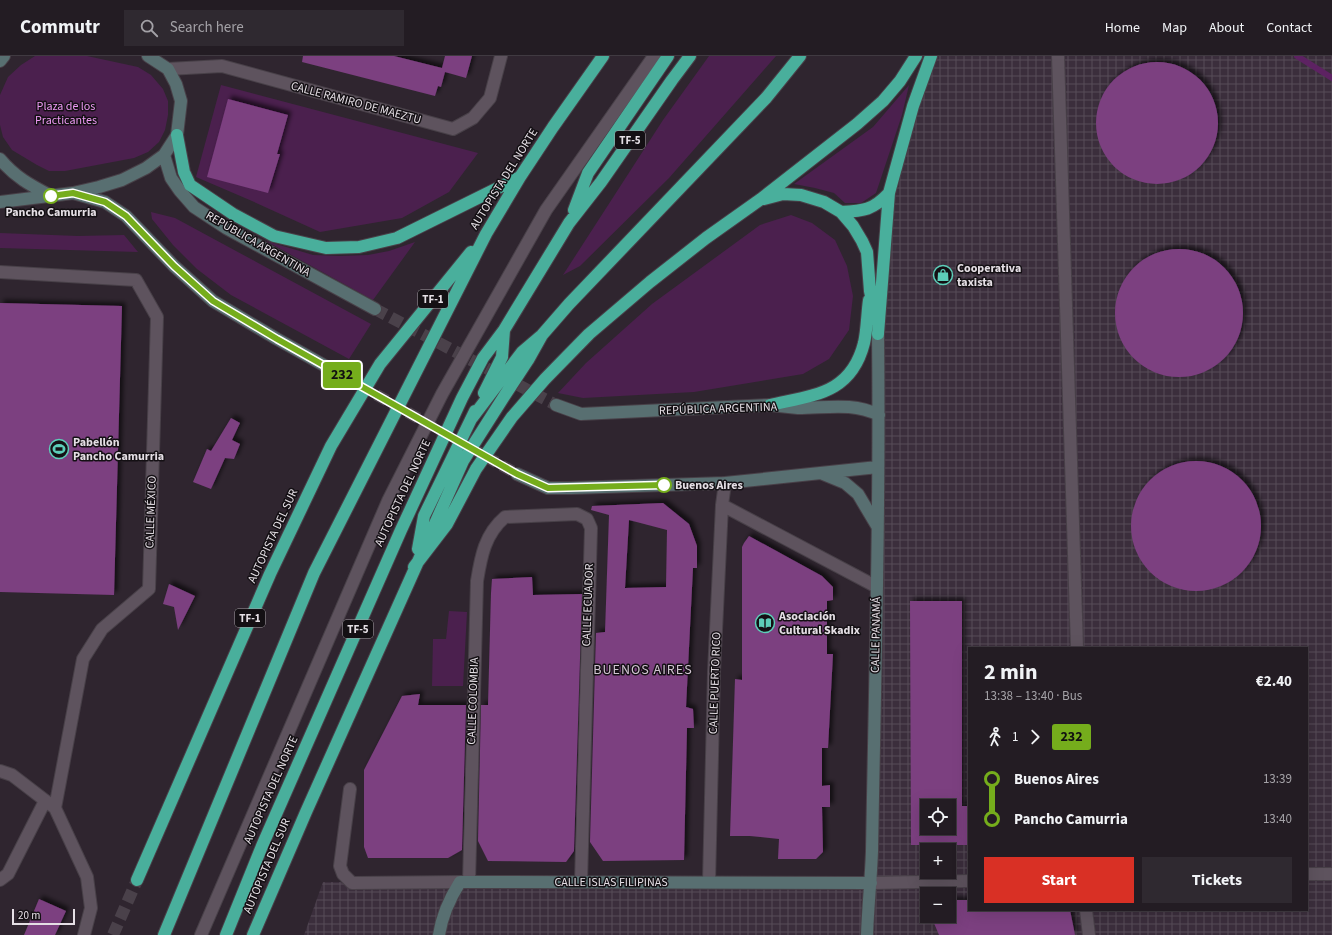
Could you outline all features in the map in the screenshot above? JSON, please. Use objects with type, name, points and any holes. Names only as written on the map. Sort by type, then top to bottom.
[{"type":"highway","name":"AUTOPISTA DEL NORTE","points":[[164,935],[314,573],[486,234],[520,177],[603,56]]},
{"type":"highway","points":[[569,222],[588,173],[668,56]]},
{"type":"highway","name":"AUTOPISTA DEL NORTE","points":[[226,935],[262,846],[401,530],[483,358],[504,330],[569,222],[602,182],[690,56]]},
{"type":"highway","points":[[472,418],[522,352],[542,335],[569,304],[766,98],[800,56]]},
{"type":"highway","points":[[414,567],[447,524],[476,469],[512,417],[545,379],[589,334],[650,282],[706,238],[761,199],[883,102],[900,81],[916,56]]},
{"type":"highway","points":[[878,334],[889,193],[913,106],[931,56]]},
{"type":"highway","points":[[178,135],[184,172],[190,185],[233,214],[274,236],[326,248],[359,247],[397,238],[520,177]]},
{"type":"highway","points":[[841,212],[860,211],[879,204],[889,193]]},
{"type":"highway","points":[[761,199],[783,194],[801,195],[824,202],[841,212],[853,226],[867,252],[870,291],[878,334]]},
{"type":"highway","name":"AUTOPISTA DEL SUR","points":[[137,880],[270,574],[331,446],[380,364],[486,234]]},
{"type":"highway","points":[[770,405],[816,394],[829,389],[846,379],[857,364],[864,342],[870,291]]},
{"type":"highway","points":[[414,567],[424,516],[502,357],[504,330]]},
{"type":"highway","points":[[414,567],[463,461],[528,360],[542,335]]},
{"type":"highway","name":"AUTOPISTA DEL SUR","points":[[253,935],[266,902],[414,567]]},
{"type":"main road","points":[[0,61],[4,56]]},
{"type":"main road","points":[[0,202],[73,193],[99,187],[122,180],[146,168],[164,155],[178,135],[181,101],[176,84],[168,70],[148,56]]},
{"type":"main road","name":"REPÚBLICA ARGENTINA","points":[[164,155],[172,178],[180,191],[194,207],[226,228],[375,309]]},
{"type":"main road","points":[[0,159],[24,182],[51,196]]},
{"type":"main road","points":[[73,193],[105,202],[126,216],[174,266],[213,301],[345,377]]},
{"type":"main road","name":"CALLE PANAMÁ","points":[[867,935],[871,883],[877,586],[879,415],[878,334]]},
{"type":"main road","name":"REPÚBLICA ARGENTINA","points":[[556,405],[581,414],[770,405],[798,408],[848,406],[868,410],[879,415]]},
{"type":"main road","points":[[517,474],[548,488],[725,483],[878,467]]},
{"type":"main road","points":[[820,473],[845,483],[858,494],[877,526]]},
{"type":"main road","points":[[439,935],[450,897],[465,882]]},
{"type":"main road","name":"CALLE ISLAS FILIPINAS","points":[[465,882],[871,883]]},
{"type":"street","name":"CALLE RAMIRO DE MAEZTU","points":[[168,70],[222,66],[453,129],[473,118],[490,98],[501,56]]},
{"type":"street","points":[[201,935],[388,501],[442,394],[546,210],[654,56]]},
{"type":"street","points":[[1058,56],[1077,647]]},
{"type":"street","name":"CALLE MÉXICO","points":[[0,272],[136,280],[157,318],[149,589],[102,629],[83,659],[50,804]]},
{"type":"street","name":"CALLE PUERTO RICO","points":[[709,882],[714,672],[722,505],[725,483]]},
{"type":"street","points":[[722,505],[877,586]]},
{"type":"street","name":"CALLE ECUADOR","points":[[497,524],[505,517],[577,514],[587,519],[590,528],[581,882]]},
{"type":"street","name":"CALLE COLOMBIA","points":[[465,882],[477,581],[481,554],[497,524]]},
{"type":"street","points":[[0,771],[12,775],[50,804],[87,876],[92,908],[84,935]]},
{"type":"street","name":"CALLE ISLAS FILIPINAS","points":[[350,789],[340,866],[343,874],[352,883],[465,882]]},
{"type":"street","points":[[0,880],[8,874],[50,804]]},
{"type":"street","points":[[1308,874],[1332,874]]},
{"type":"street","points":[[871,883],[968,881]]},
{"type":"street","points":[[1086,911],[1089,935]]},
{"type":"shaded area","points":[[931,56],[1332,56],[1332,935],[304,935],[323,882],[871,883],[879,397],[889,193]]},
{"type":"green space","name":"Plaza de los Practicantes","points":[[35,56],[87,56],[138,67],[151,75],[163,89],[168,101],[168,115],[165,130],[159,142],[148,152],[134,158],[65,171],[49,171],[12,150],[3,137],[0,125],[0,95],[8,77],[21,65]]},
{"type":"green space","points":[[709,56],[776,56],[669,178],[580,266],[563,275],[663,120]]},
{"type":"green space","points":[[221,85],[478,153],[449,192],[402,218],[320,232],[196,177]]},
{"type":"green space","points":[[909,85],[902,115],[876,193],[861,203],[845,203],[834,193],[794,184],[873,127]]},
{"type":"green space","points":[[151,212],[175,218],[371,324],[349,359],[231,295],[197,269],[173,245],[152,219]]},
{"type":"green space","points":[[791,215],[812,223],[835,240],[847,266],[853,296],[849,330],[829,359],[803,374],[694,392],[583,398],[558,393],[586,363],[652,304],[760,225]]},
{"type":"green space","points":[[0,233],[78,236],[124,235],[138,252],[0,248]]},
{"type":"green space","points":[[266,241],[313,255],[340,256],[368,255],[389,251],[415,242],[373,300]]},
{"type":"green space","points":[[449,611],[467,612],[463,686],[432,686],[433,639],[446,639]]},
{"type":"building","points":[[303,56],[394,56],[442,68],[445,56],[472,56],[466,78],[445,72],[441,87],[438,86],[435,96],[302,62]]},
{"type":"building","points":[[1157,62],[1169,63],[1180,67],[1191,72],[1200,80],[1208,89],[1213,100],[1217,111],[1217,135],[1213,146],[1208,157],[1200,166],[1191,174],[1180,179],[1169,183],[1157,184],[1145,183],[1134,179],[1123,174],[1114,166],[1106,157],[1101,146],[1097,135],[1096,123],[1097,111],[1101,100],[1106,89],[1114,80],[1123,72],[1134,67],[1145,63]]},
{"type":"building","points":[[228,99],[288,115],[277,154],[280,154],[268,193],[207,177]]},
{"type":"building","points":[[1185,249],[1198,251],[1209,256],[1220,263],[1229,272],[1241,294],[1243,313],[1241,332],[1236,343],[1229,354],[1220,363],[1198,375],[1173,377],[1160,375],[1149,370],[1138,363],[1129,354],[1117,332],[1115,307],[1117,294],[1122,283],[1129,272],[1138,263],[1160,251]]},
{"type":"building","name":"Pabellón Pancho Camurria","points":[[0,303],[122,306],[114,595],[0,592]]},
{"type":"building","points":[[231,418],[240,423],[232,440],[240,444],[234,459],[225,458],[211,489],[193,482],[207,449],[211,451]]},
{"type":"building","points":[[1196,461],[1221,466],[1242,480],[1256,501],[1261,526],[1256,551],[1242,572],[1221,586],[1196,591],[1171,586],[1150,572],[1136,551],[1131,526],[1136,501],[1150,480],[1171,466]]},
{"type":"building","points":[[663,503],[689,524],[697,546],[697,568],[693,568],[686,707],[693,709],[694,728],[687,728],[684,860],[603,861],[590,842],[596,633],[605,632],[609,515],[591,510],[592,506]],"holes":[[[629,520],[667,530],[666,587],[625,588]]]},
{"type":"building","points":[[749,536],[822,576],[833,587],[833,600],[827,601],[827,654],[833,654],[828,748],[822,748],[822,786],[830,785],[830,807],[822,807],[823,852],[816,859],[778,859],[779,839],[750,836],[730,836],[735,679],[742,680],[742,547]]},
{"type":"building","points":[[532,577],[533,595],[582,594],[574,851],[566,862],[488,861],[478,841],[481,705],[488,705],[492,579]]},
{"type":"building","points":[[169,584],[195,596],[178,630],[174,607],[163,604]]},
{"type":"building","points":[[910,601],[962,601],[962,806],[968,806],[968,845],[956,845],[956,843],[920,843],[920,845],[911,845]]},
{"type":"building","points":[[420,694],[418,705],[466,705],[462,850],[448,858],[368,858],[364,847],[364,770],[402,696]]},
{"type":"building","points":[[39,899],[66,911],[55,935],[24,935]]},
{"type":"building","points":[[956,900],[968,900],[968,911],[1070,911],[1075,935],[939,935],[934,923],[956,923]]},
{"type":"waterway","points":[[1297,56],[1332,78]]},
{"type":"tunnel","points":[[375,309],[556,405]]},
{"type":"tunnel","points":[[345,377],[517,474]]},
{"type":"tunnel","points":[[113,935],[137,880]]},
{"type":"bus line","name":"232","points":[[51,196],[73,193],[105,202],[126,216],[174,266],[213,301],[277,339],[517,474],[548,488],[664,485]]},
{"type":"place","name":"Pancho Camurria","points":[[51,196]]},
{"type":"place","name":"Cooperativa taxista","points":[[943,275]]},
{"type":"place","name":"Pabellón Pancho Camurria","points":[[59,449]]},
{"type":"place","name":"Buenos Aires","points":[[664,485]]},
{"type":"place","name":"Asociación Cultural Skadix","points":[[765,623]]},
{"type":"district","name":"BUENOS AIRES","points":[[643,670]]}]
